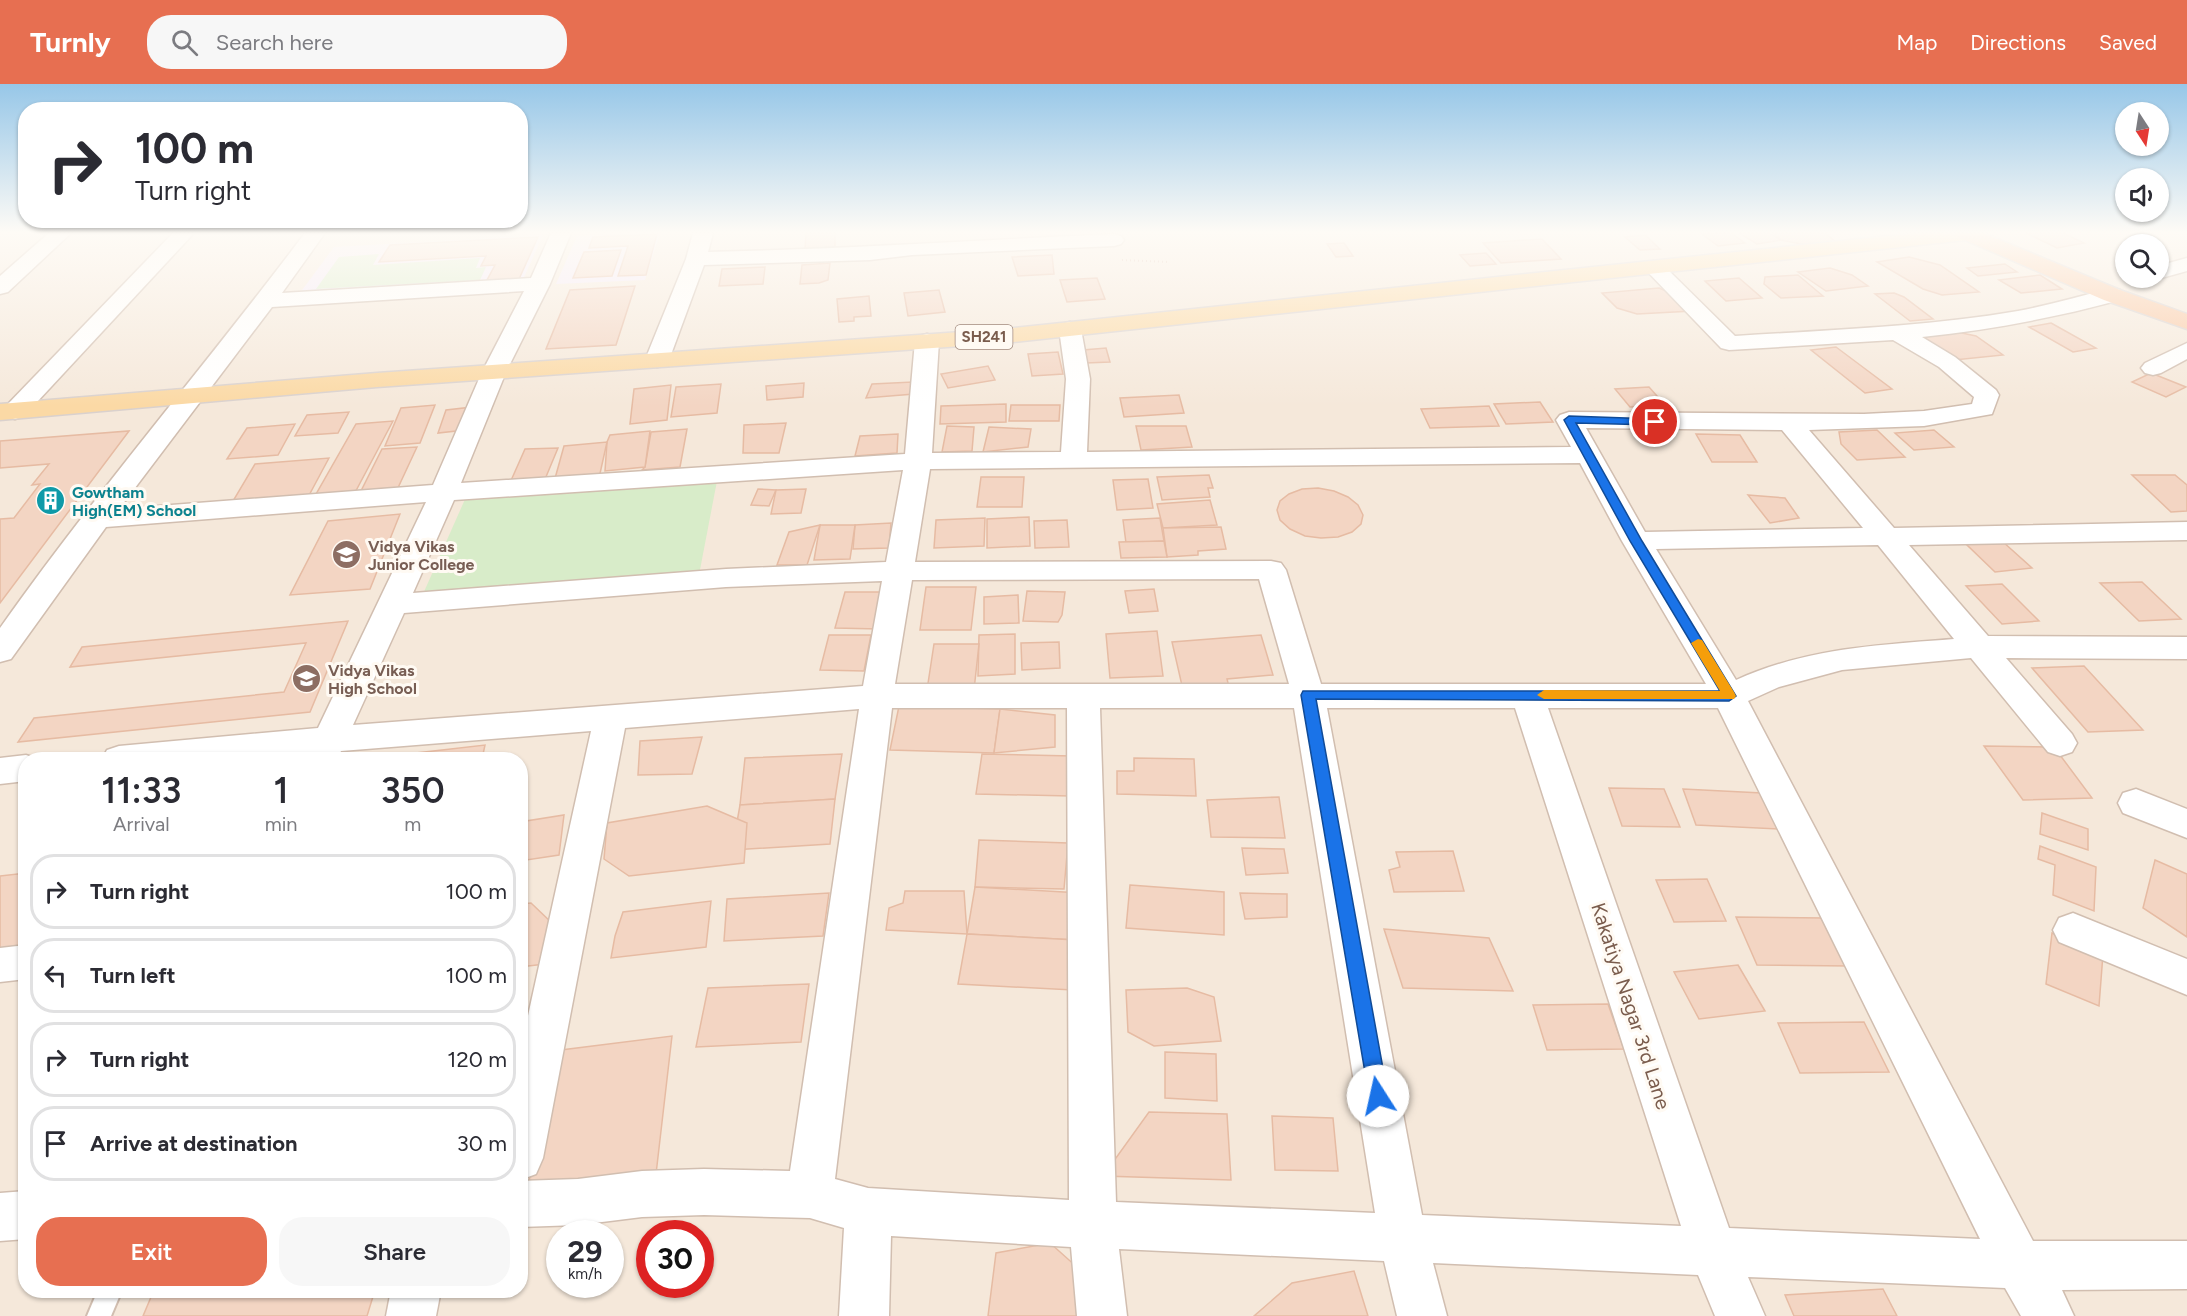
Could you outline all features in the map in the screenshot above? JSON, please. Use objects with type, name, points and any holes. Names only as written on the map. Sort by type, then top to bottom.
[{"type":"highway","points":[[2112,290],[2187,322]]},
{"type":"highway","points":[[2116,292],[2187,314]]},
{"type":"main road","name":"SH241","points":[[8,412],[494,372],[1070,329],[1433,290]]},
{"type":"street","points":[[8,412],[127,290]]},
{"type":"street","points":[[0,651],[96,519],[189,396],[239,337],[272,290]]},
{"type":"street","points":[[264,301],[434,290]]},
{"type":"street","points":[[325,749],[444,492],[494,372],[536,290]]},
{"type":"street","points":[[657,360],[684,290]]},
{"type":"street","points":[[1677,290],[1730,343],[1898,333],[2008,320],[2068,309],[2119,290]]},
{"type":"street","points":[[1070,329],[1078,379],[1074,459]]},
{"type":"street","points":[[1898,333],[1947,362],[1987,394],[1983,409],[1914,420],[1719,424],[1569,420],[1636,541],[1729,696],[2019,1265],[2049,1316]]},
{"type":"street","points":[[810,1195],[877,696],[918,461],[927,341]]},
{"type":"street","points":[[2153,368],[2187,350]]},
{"type":"street","points":[[1790,423],[2060,743]]},
{"type":"street","points":[[96,519],[444,492],[918,461],[1589,455]]},
{"type":"street","points":[[1636,541],[2187,531]]},
{"type":"street","points":[[393,604],[726,578],[898,571],[1271,570],[1308,695],[1403,1238],[1422,1316]]},
{"type":"street","points":[[263,752],[325,749],[611,716],[877,696],[1527,694],[1729,696],[1769,678],[1842,659],[1980,647],[2187,648]]},
{"type":"street","name":"Kakatiya Nagar 3rd Lane","points":[[1527,694],[1713,1252],[1740,1316]]},
{"type":"street","points":[[1083,695],[1093,1224],[1102,1316]]},
{"type":"street","points":[[528,1119],[611,716]]},
{"type":"street","points":[[0,771],[18,769]]},
{"type":"street","points":[[2136,803],[2187,824]]},
{"type":"street","points":[[2073,930],[2187,977]]},
{"type":"street","points":[[0,965],[18,963]]},
{"type":"street","points":[[528,1204],[578,1202],[642,1194],[704,1192],[810,1195],[868,1211],[1093,1224],[2019,1265],[2187,1265]]},
{"type":"street","points":[[864,1316],[868,1211]]},
{"type":"street","points":[[0,1217],[18,1216]]},
{"type":"street","points":[[411,1316],[414,1298]]},
{"type":"lane","points":[[99,1316],[107,1298]]},
{"type":"shaded area","points":[[0,290],[2187,290],[2187,1316],[0,1316]]},
{"type":"shaded area","points":[[302,290],[409,290],[297,297]]},
{"type":"green space","points":[[717,481],[699,575],[423,594],[466,497]]},
{"type":"building","points":[[570,290],[634,290],[616,345],[546,349]]},
{"type":"building","points":[[939,290],[945,312],[908,316],[904,293]]},
{"type":"building","points":[[1063,290],[1102,290],[1105,299],[1067,302]]},
{"type":"building","points":[[1665,290],[1678,296],[1692,311],[1637,314],[1617,308],[1602,293]]},
{"type":"building","points":[[1715,290],[1753,290],[1762,298],[1726,301]]},
{"type":"building","points":[[1772,290],[1816,290],[1823,296],[1781,298]]},
{"type":"building","points":[[1928,290],[1979,292],[1942,295]]},
{"type":"building","points":[[2017,290],[2047,290],[2021,293]]},
{"type":"building","points":[[1894,293],[1904,297],[1933,319],[1910,321],[1875,294]]},
{"type":"building","points":[[869,296],[871,316],[854,317],[854,321],[839,322],[837,299]]},
{"type":"building","points":[[2051,323],[2096,348],[2073,352],[2029,327]]},
{"type":"building","points":[[1957,332],[1976,336],[2003,355],[1954,360],[1921,335]]},
{"type":"building","points":[[1836,347],[1892,389],[1865,393],[1811,350]]},
{"type":"building","points":[[1106,348],[1110,362],[1086,363],[1083,350]]},
{"type":"building","points":[[1058,352],[1063,374],[1032,376],[1028,354]]},
{"type":"building","points":[[988,366],[995,380],[948,388],[941,374]]},
{"type":"building","points":[[2151,373],[2186,387],[2166,397],[2132,382]]},
{"type":"building","points":[[913,382],[914,394],[866,398],[872,384]]},
{"type":"building","points":[[804,383],[803,397],[767,400],[766,386]]},
{"type":"building","points":[[721,384],[717,413],[671,417],[676,387]]},
{"type":"building","points":[[671,385],[667,420],[630,424],[634,389]]},
{"type":"building","points":[[1649,387],[1665,405],[1630,407],[1615,389]]},
{"type":"building","points":[[1179,395],[1184,413],[1124,417],[1120,398]]},
{"type":"building","points":[[1540,402],[1553,422],[1506,424],[1494,404]]},
{"type":"building","points":[[1006,404],[1006,422],[940,424],[941,406]]},
{"type":"building","points":[[435,405],[420,443],[385,446],[401,408]]},
{"type":"building","points":[[1011,405],[1060,405],[1059,421],[1009,421]]},
{"type":"building","points":[[1489,406],[1499,426],[1430,428],[1421,409]]},
{"type":"building","points":[[473,407],[465,430],[438,433],[446,410]]},
{"type":"building","points":[[349,412],[338,433],[295,436],[307,415]]},
{"type":"building","points":[[393,421],[351,500],[311,503],[356,424]]},
{"type":"building","points":[[786,423],[779,453],[743,453],[744,425]]},
{"type":"building","points":[[295,424],[278,455],[227,459],[247,428]]},
{"type":"building","points":[[947,426],[974,427],[972,451],[942,452]]},
{"type":"building","points":[[1136,426],[1186,426],[1192,447],[1141,450]]},
{"type":"building","points":[[989,427],[1031,429],[1028,447],[983,452]]},
{"type":"building","points":[[687,429],[680,467],[642,470],[645,467],[651,432]]},
{"type":"building","points":[[1877,430],[1905,457],[1857,460],[1841,444],[1839,432]]},
{"type":"building","points":[[1934,430],[1954,447],[1914,450],[1895,433]]},
{"type":"building","name":"Gowtham High(EM) School","points":[[129,431],[0,603],[0,519],[14,518],[40,484],[32,485],[49,464],[0,468],[0,441]]},
{"type":"building","points":[[650,431],[645,467],[605,471],[607,442],[610,435]]},
{"type":"building","points":[[898,434],[897,453],[855,456],[860,436]]},
{"type":"building","points":[[1696,434],[1740,435],[1757,462],[1712,462]]},
{"type":"building","points":[[607,442],[599,478],[554,482],[564,446]]},
{"type":"building","points":[[417,447],[396,492],[359,495],[382,449]]},
{"type":"building","points":[[558,448],[543,484],[509,485],[525,449]]},
{"type":"building","points":[[329,458],[307,499],[230,506],[255,464]]},
{"type":"building","points":[[1209,475],[1213,488],[1208,488],[1210,497],[1162,500],[1157,477]]},
{"type":"building","points":[[2132,475],[2175,475],[2187,485],[2187,511],[2171,512]]},
{"type":"building","points":[[981,477],[1024,477],[1022,507],[977,507]]},
{"type":"building","points":[[1148,479],[1153,508],[1117,510],[1113,480]]},
{"type":"building","points":[[1318,488],[1334,491],[1348,497],[1358,505],[1363,515],[1361,524],[1352,532],[1338,537],[1321,538],[1305,536],[1290,529],[1280,520],[1277,510],[1280,501],[1289,494],[1302,489]]},
{"type":"building","points":[[758,489],[776,490],[769,506],[751,505]]},
{"type":"building","points":[[806,489],[801,513],[771,514],[776,490]]},
{"type":"building","points":[[1748,495],[1785,498],[1799,518],[1770,523]]},
{"type":"building","points":[[1210,500],[1217,525],[1163,528],[1157,504]]},
{"type":"building","name":"Vidya Vikas Junior College","points":[[400,514],[370,589],[290,595],[328,521]]},
{"type":"building","points":[[1029,517],[1030,546],[987,548],[987,519]]},
{"type":"building","points":[[985,518],[984,546],[934,548],[936,520]]},
{"type":"building","points":[[1160,518],[1164,541],[1126,543],[1123,520]]},
{"type":"building","points":[[1067,520],[1069,547],[1035,548],[1034,521]]},
{"type":"building","points":[[891,523],[889,548],[853,549],[855,525]]},
{"type":"building","points":[[820,525],[855,525],[850,559],[814,560]]},
{"type":"building","points":[[820,525],[807,565],[777,565],[789,532]]},
{"type":"building","points":[[1221,527],[1226,549],[1198,551],[1198,555],[1167,557],[1163,528]]},
{"type":"building","points":[[1164,541],[1167,557],[1121,558],[1119,542]]},
{"type":"building","points":[[2002,541],[2032,568],[1995,572],[1966,544]]},
{"type":"building","points":[[2142,582],[2181,619],[2139,621],[2100,583]]},
{"type":"building","points":[[2002,584],[2039,621],[2002,624],[1966,586]]},
{"type":"building","points":[[926,587],[976,587],[971,630],[920,630]]},
{"type":"building","points":[[1154,589],[1158,611],[1129,613],[1125,591]]},
{"type":"building","points":[[1027,591],[1065,592],[1062,615],[1058,622],[1023,621]]},
{"type":"building","points":[[845,592],[887,592],[879,629],[835,628]]},
{"type":"building","points":[[1018,595],[1019,623],[984,624],[984,597]]},
{"type":"building","name":"Vidya Vikas High School","points":[[348,621],[310,712],[18,742],[34,718],[284,692],[306,643],[70,667],[82,647]]},
{"type":"building","points":[[1157,631],[1163,676],[1110,678],[1106,634]]},
{"type":"building","points":[[1015,634],[1015,674],[978,676],[979,635]]},
{"type":"building","points":[[829,635],[871,635],[864,671],[820,670]]},
{"type":"building","points":[[1261,635],[1273,675],[1227,679],[1229,687],[1183,690],[1172,642]]},
{"type":"building","points":[[1059,642],[1060,668],[1022,670],[1021,643]]},
{"type":"building","points":[[934,644],[979,644],[974,690],[927,690]]},
{"type":"building","points":[[2084,666],[2143,730],[2088,732],[2032,668]]},
{"type":"building","points":[[899,706],[1000,709],[994,753],[890,750]]},
{"type":"building","points":[[1000,709],[1055,715],[1055,747],[994,753]]},
{"type":"building","points":[[702,737],[692,774],[638,775],[640,741]]},
{"type":"building","points":[[485,745],[484,752],[425,752]]},
{"type":"building","points":[[1984,746],[2054,747],[2092,798],[2023,800]]},
{"type":"building","points":[[842,754],[835,799],[740,805],[745,758]]},
{"type":"building","points":[[982,754],[1072,756],[1070,796],[976,794]]},
{"type":"building","points":[[1134,758],[1194,759],[1196,796],[1117,794],[1117,771],[1134,771]]},
{"type":"building","points":[[1609,788],[1664,789],[1680,827],[1622,826]]},
{"type":"building","points":[[1683,789],[1762,793],[1778,829],[1696,825]]},
{"type":"building","points":[[1279,797],[1285,838],[1211,837],[1207,800]]},
{"type":"building","points":[[835,799],[830,844],[732,850],[740,805]]},
{"type":"building","points":[[707,806],[747,823],[744,863],[629,876],[604,859],[607,823]]},
{"type":"building","points":[[2042,813],[2088,829],[2088,850],[2040,834]]},
{"type":"building","points":[[564,815],[559,855],[528,860],[528,821]]},
{"type":"building","points":[[979,840],[1068,843],[1064,889],[975,887]]},
{"type":"building","points":[[2040,846],[2096,867],[2094,911],[2053,895],[2055,865],[2038,859]]},
{"type":"building","points":[[1242,848],[1284,849],[1288,873],[1246,875]]},
{"type":"building","points":[[1453,851],[1464,891],[1394,892],[1389,870],[1400,867],[1396,852]]},
{"type":"building","points":[[2155,860],[2187,874],[2187,937],[2143,908]]},
{"type":"building","points":[[18,874],[18,955],[0,958],[0,876]]},
{"type":"building","points":[[1707,879],[1726,921],[1674,922],[1656,880]]},
{"type":"building","points":[[1130,885],[1224,892],[1224,935],[1126,928]]},
{"type":"building","points":[[975,887],[1081,893],[1076,940],[967,934]]},
{"type":"building","points":[[905,891],[964,891],[967,934],[886,930],[889,908],[903,903]]},
{"type":"building","points":[[829,893],[823,936],[724,941],[727,899]]},
{"type":"building","points":[[1240,893],[1287,894],[1287,917],[1245,919]]},
{"type":"building","points":[[711,901],[706,947],[611,958],[623,912]]},
{"type":"building","points":[[528,903],[531,903],[553,924],[545,964],[528,966]]},
{"type":"building","points":[[1736,917],[1825,918],[1849,966],[1757,965]]},
{"type":"building","points":[[1384,929],[1489,938],[1513,991],[1403,988]]},
{"type":"building","points":[[2052,933],[2103,954],[2099,1006],[2046,984]]},
{"type":"building","points":[[967,934],[1076,940],[1073,990],[958,984]]},
{"type":"building","points":[[1738,965],[1765,1011],[1699,1019],[1674,972]]},
{"type":"building","points":[[809,984],[801,1042],[696,1047],[708,988]]},
{"type":"building","points":[[1187,988],[1214,997],[1221,1041],[1154,1046],[1128,1032],[1126,990]]},
{"type":"building","points":[[1608,1004],[1624,1049],[1547,1050],[1533,1005]]},
{"type":"building","points":[[1864,1022],[1889,1072],[1800,1073],[1778,1023]]},
{"type":"building","points":[[672,1036],[656,1174],[528,1192],[553,1051]]},
{"type":"building","points":[[1165,1052],[1216,1054],[1217,1101],[1165,1098]]},
{"type":"building","points":[[1149,1112],[1227,1114],[1231,1180],[1103,1176]]},
{"type":"building","points":[[1272,1116],[1333,1118],[1338,1171],[1275,1170]]},
{"type":"building","points":[[1050,1243],[1078,1268],[1079,1316],[988,1316],[996,1253]]},
{"type":"building","points":[[1354,1271],[1368,1316],[1254,1316],[1292,1283]]},
{"type":"building","points":[[1883,1289],[1897,1316],[1794,1316],[1785,1295]]},
{"type":"building","points":[[151,1298],[373,1298],[367,1316],[143,1316]]},
{"type":"slow traffic","points":[[1544,695],[1729,696],[1698,643]]},
{"type":"place","name":"Gowtham High(EM) School","points":[[51,501]]},
{"type":"place","name":"Vidya Vikas Junior College","points":[[347,555]]},
{"type":"place","name":"Vidya Vikas High School","points":[[307,679]]},
{"type":"route","points":[[1378,1096],[1308,695],[1729,696],[1636,541],[1569,420],[1655,422]]}]
